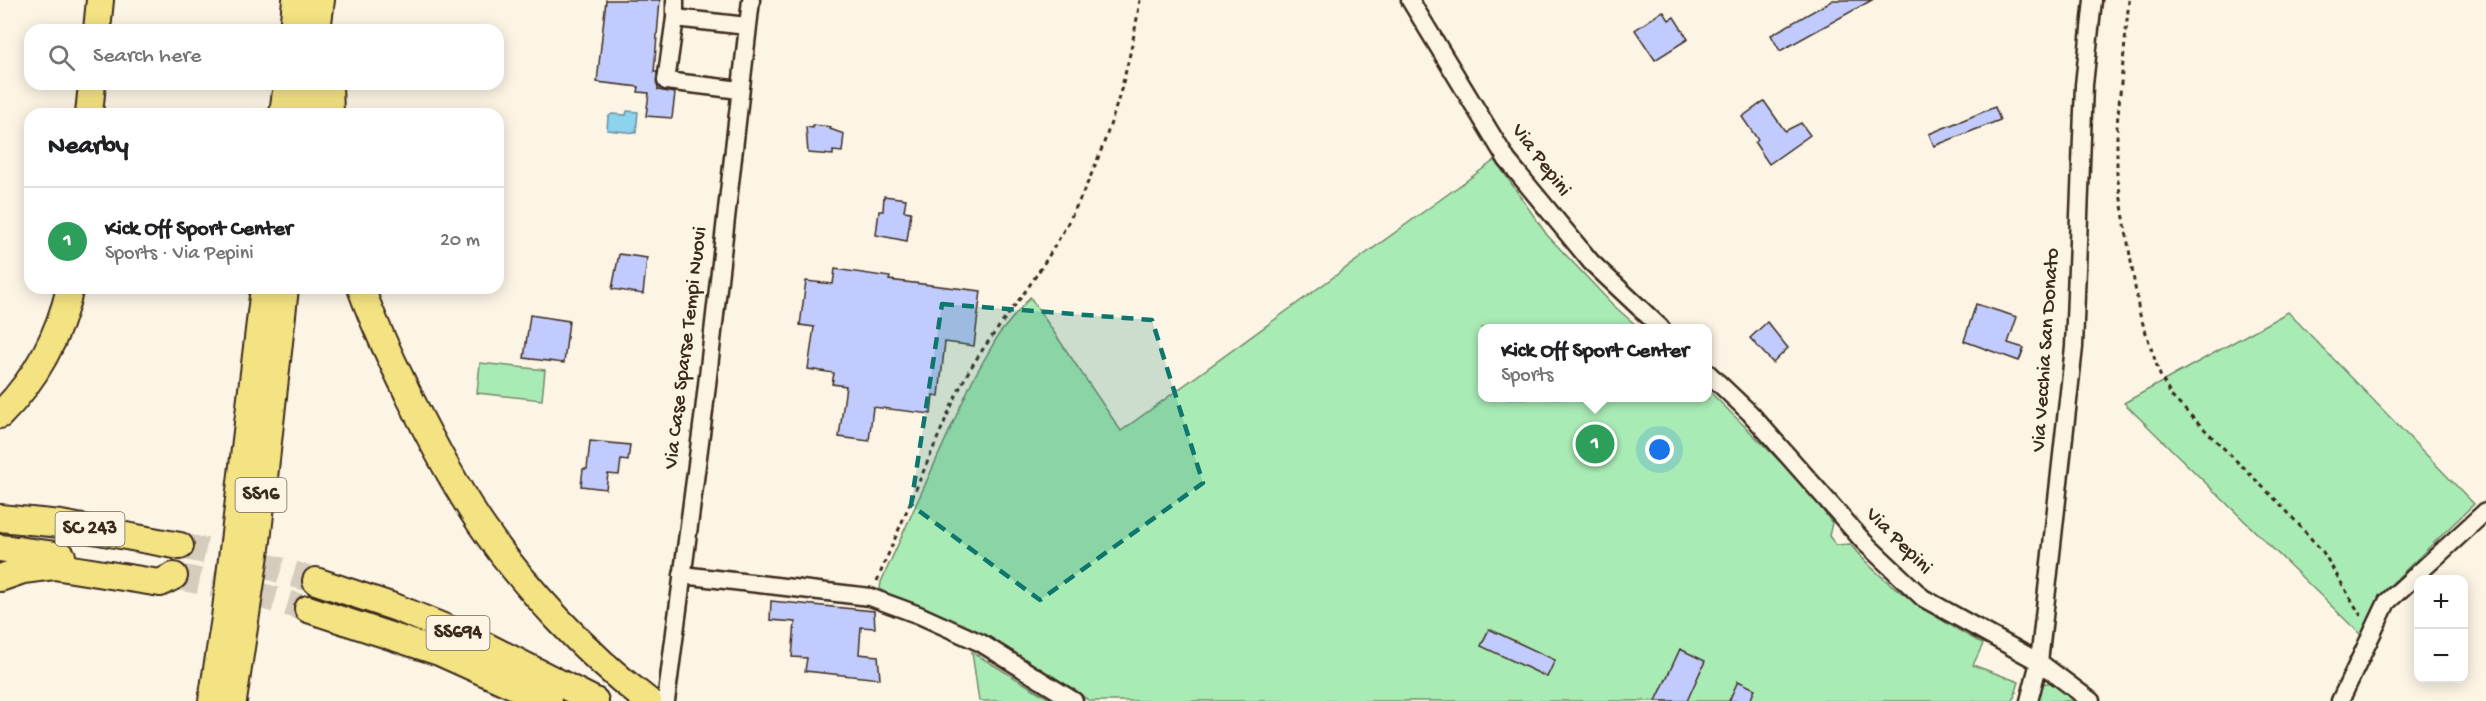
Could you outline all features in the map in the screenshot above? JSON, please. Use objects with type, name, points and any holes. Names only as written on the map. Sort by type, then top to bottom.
[{"type":"highway","points":[[98,24],[100,0]]},
{"type":"highway","points":[[294,24],[296,0]]},
{"type":"highway","points":[[318,24],[321,0]]},
{"type":"highway","points":[[333,24],[336,0]]},
{"type":"highway","points":[[90,108],[91,90]]},
{"type":"highway","points":[[285,108],[286,90]]},
{"type":"highway","points":[[308,108],[309,90]]},
{"type":"highway","points":[[329,90],[330,108]]},
{"type":"highway","points":[[0,415],[28,383],[44,357],[63,314],[68,294]]},
{"type":"highway","name":"SS16","points":[[212,701],[263,294]]},
{"type":"highway","name":"SS16","points":[[233,701],[257,541],[284,294]]},
{"type":"highway","points":[[363,294],[372,321],[423,422],[479,522],[505,558],[577,637],[638,693]]},
{"type":"highway","name":"SC 243","points":[[0,518],[61,524],[180,546]]},
{"type":"highway","points":[[246,701],[260,586],[257,541]]},
{"type":"highway","points":[[0,548],[59,555],[174,576],[160,583],[54,566],[23,570],[0,578]]},
{"type":"highway","name":"SS694","points":[[315,581],[397,608],[471,638],[595,701]]},
{"type":"highway","name":"SS694","points":[[308,609],[439,652],[548,701]]},
{"type":"highway","points":[[332,617],[342,630],[435,663],[514,701]]},
{"type":"highway","points":[[202,701],[210,660],[222,632]]},
{"type":"street","points":[[675,0],[675,18],[666,81],[740,90]]},
{"type":"street","name":"Via Case Sparse Tempi Nuovi","points":[[666,701],[704,411],[751,0]]},
{"type":"street","name":"Via Pepini","points":[[1410,0],[1507,160],[1591,262],[1657,324]]},
{"type":"street","name":"Via Vecchia San Donato","points":[[2029,701],[2039,662],[2074,348],[2084,85],[2093,0]]},
{"type":"street","points":[[675,18],[747,26]]},
{"type":"street","name":"Via Pepini","points":[[1712,378],[1750,413],[1863,542],[1923,598],[2039,662],[2091,701]]},
{"type":"street","points":[[2340,701],[2387,602],[2486,511]]},
{"type":"street","points":[[682,575],[870,597],[919,615],[981,644],[1074,701]]},
{"type":"path","points":[[870,597],[966,376],[996,329],[1039,272],[1070,220],[1093,173],[1119,100],[1131,56],[1140,0]]},
{"type":"path","points":[[2129,0],[2117,124],[2117,174],[2139,312],[2160,375],[2171,396],[2283,507],[2323,552],[2345,586],[2370,634]]},
{"type":"highlighted area","points":[[942,304],[1152,320],[1203,483],[1040,600],[911,505]]},
{"type":"green space","points":[[1495,160],[1547,235],[1613,305],[1634,324],[1478,324],[1478,402],[1712,402],[1712,394],[1806,487],[1832,523],[1829,536],[1836,545],[1850,544],[1894,587],[1948,624],[1983,644],[1973,665],[2019,682],[2013,701],[1090,701],[990,641],[946,619],[896,599],[880,589],[881,582],[972,381],[999,334],[1030,297],[1121,431]]},
{"type":"green space","points":[[2288,312],[2474,504],[2379,596],[2362,636],[2124,403]]},
{"type":"green space","points":[[480,363],[545,370],[542,400],[477,393]]},
{"type":"green space","points":[[972,652],[1048,698],[1053,701],[979,701]]},
{"type":"green space","points":[[2054,682],[2084,701],[2035,701],[2041,684]]},
{"type":"water","points":[[627,111],[638,112],[636,133],[607,130],[608,117],[612,114],[626,115]]},
{"type":"building","points":[[606,0],[660,0],[654,72],[657,72],[658,90],[675,93],[672,118],[646,116],[649,93],[638,92],[639,87],[597,82]]},
{"type":"building","points":[[1833,0],[1872,0],[1780,51],[1771,35]]},
{"type":"building","points":[[1663,11],[1669,20],[1674,17],[1688,39],[1655,60],[1635,30]]},
{"type":"building","points":[[1764,101],[1785,131],[1801,123],[1810,135],[1769,164],[1755,143],[1758,140],[1742,117]]},
{"type":"building","points":[[1995,107],[2000,120],[1934,146],[1929,134]]},
{"type":"building","points":[[813,125],[831,127],[830,129],[844,134],[842,152],[833,151],[833,155],[808,153],[806,127],[813,128]]},
{"type":"building","points":[[884,196],[906,199],[904,211],[911,212],[907,241],[876,235],[879,211],[883,211]]},
{"type":"building","points":[[619,254],[647,258],[643,294],[612,289]]},
{"type":"building","points":[[835,269],[890,277],[889,280],[981,291],[974,346],[945,342],[939,396],[933,395],[931,414],[873,407],[869,441],[839,437],[846,386],[832,384],[834,373],[808,369],[814,327],[800,325],[806,281],[833,284]]},
{"type":"building","points":[[1976,304],[2017,317],[2008,343],[2024,348],[2019,361],[1964,341]]},
{"type":"building","points":[[530,315],[569,321],[564,363],[524,358]]},
{"type":"building","points":[[1767,322],[1788,348],[1773,363],[1750,338]]},
{"type":"building","points":[[590,441],[630,445],[628,461],[621,460],[619,475],[608,474],[606,489],[581,486],[583,469],[587,469]]},
{"type":"building","points":[[771,601],[874,611],[875,628],[861,627],[859,654],[878,656],[880,679],[805,671],[807,658],[792,657],[795,622],[770,620]]},
{"type":"building","points":[[1489,629],[1555,660],[1547,677],[1481,646]]},
{"type":"building","points":[[1680,649],[1705,661],[1687,701],[1656,701]]},
{"type":"building","points":[[1738,681],[1755,689],[1750,701],[1729,701]]},
{"type":"tunnel","points":[[180,546],[240,558],[316,581]]},
{"type":"tunnel","points":[[174,576],[241,590],[308,609]]},
{"type":"place","name":"Kick Off Sport Center","points":[[1595,444]]}]
